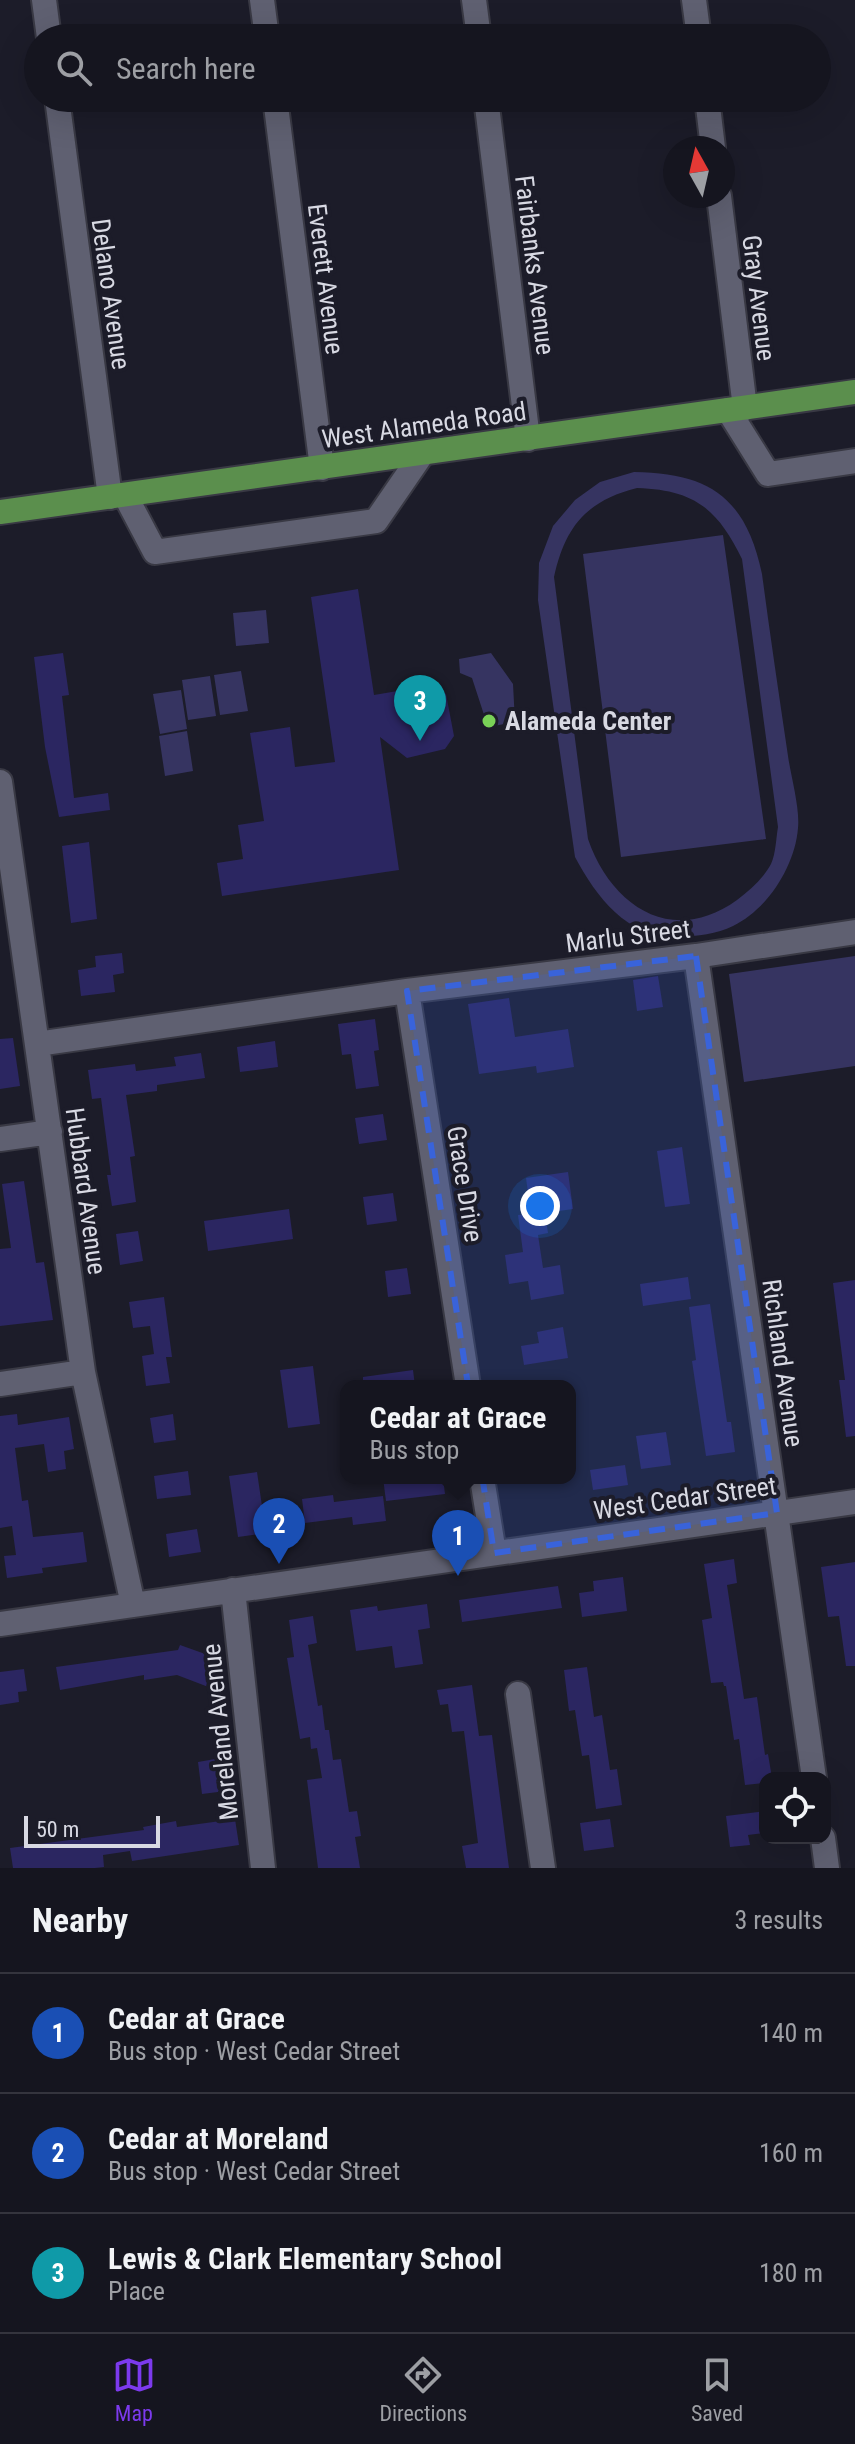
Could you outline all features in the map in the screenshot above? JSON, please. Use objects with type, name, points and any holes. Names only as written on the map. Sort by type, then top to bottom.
[{"type":"main road","name":"West Alameda Road","points":[[0,512],[855,392]]},
{"type":"street","points":[[44,0],[47,24]]},
{"type":"street","points":[[262,0],[265,24]]},
{"type":"street","points":[[474,0],[477,24]]},
{"type":"street","points":[[694,0],[697,24]]},
{"type":"street","name":"Delano Avenue","points":[[59,112],[118,496]]},
{"type":"street","name":"Everett Avenue","points":[[277,112],[322,468]]},
{"type":"street","name":"Fairbanks Avenue","points":[[488,112],[528,439]]},
{"type":"street","points":[[709,112],[712,136]]},
{"type":"street","name":"Gray Avenue","points":[[720,208],[736,409]]},
{"type":"street","points":[[736,409],[768,474],[855,461]]},
{"type":"street","points":[[118,496],[155,552],[376,521],[422,454]]},
{"type":"street","name":"Hubbard Avenue","points":[[0,782],[8,897],[37,1044],[83,1372],[133,1605]]},
{"type":"street","name":"Marlu Street","points":[[37,1044],[855,932]]},
{"type":"street","name":"Richland Avenue","points":[[696,956],[813,1772]]},
{"type":"street","name":"Grace Drive","points":[[407,991],[467,1380]]},
{"type":"street","points":[[0,1139],[50,1132]]},
{"type":"street","points":[[0,1384],[83,1372]]},
{"type":"street","points":[[483,1484],[494,1553]]},
{"type":"street","name":"West Cedar Street","points":[[0,1624],[855,1502]]},
{"type":"street","name":"Moreland Avenue","points":[[233,1590],[263,1868]]},
{"type":"street","points":[[518,1694],[543,1868]]},
{"type":"street","points":[[824,1844],[827,1868]]},
{"type":"highlighted area","points":[[696,956],[777,1513],[494,1553],[407,991]]},
{"type":"shaded area","points":[[634,472],[684,478],[704,485],[735,509],[746,526],[762,574],[797,802],[798,828],[792,857],[768,898],[746,918],[714,933],[661,936],[629,923],[604,901],[575,857],[538,600],[539,563],[553,526],[575,500],[600,482]],"holes":[[[637,488],[674,493],[702,505],[723,527],[742,559],[778,827],[771,864],[756,884],[713,914],[690,920],[667,919],[647,912],[628,900],[598,863],[588,839],[554,577],[564,544],[580,519],[591,509],[604,500]]]},
{"type":"shaded area","points":[[723,535],[766,839],[621,857],[583,554]]},
{"type":"shaded area","points":[[266,610],[269,643],[236,646],[233,613]]},
{"type":"shaded area","points":[[491,653],[513,684],[515,722],[488,727],[472,678],[460,673],[459,659]]},
{"type":"shaded area","points":[[241,671],[248,711],[220,715],[214,675]]},
{"type":"shaded area","points":[[210,676],[216,716],[188,720],[182,680]]},
{"type":"shaded area","points":[[181,690],[187,729],[160,734],[153,694]]},
{"type":"shaded area","points":[[187,731],[193,771],[165,776],[159,736]]},
{"type":"shaded area","points":[[855,956],[855,1066],[744,1082],[729,974]]},
{"type":"building","points":[[358,589],[374,695],[433,685],[446,694],[454,736],[445,749],[407,758],[380,737],[399,870],[222,896],[217,863],[243,859],[238,825],[264,821],[250,733],[290,727],[295,767],[335,762],[311,597]]},
{"type":"building","points":[[63,653],[69,695],[62,696],[74,798],[108,793],[110,810],[59,817],[45,747],[34,657]]},
{"type":"building","points":[[89,842],[97,919],[71,923],[62,846]]},
{"type":"building","points":[[122,953],[124,973],[113,975],[115,992],[81,996],[78,970],[96,967],[95,956]]},
{"type":"building","points":[[658,976],[663,1007],[637,1011],[633,980]]},
{"type":"building","points":[[509,998],[515,1037],[568,1029],[574,1067],[537,1073],[536,1066],[479,1074],[468,1004]]},
{"type":"building","points":[[375,1019],[379,1050],[374,1051],[379,1086],[356,1089],[351,1054],[342,1055],[338,1024]]},
{"type":"building","points":[[13,1038],[20,1086],[0,1089],[0,1039]]},
{"type":"building","points":[[275,1041],[278,1067],[240,1072],[237,1047]]},
{"type":"building","points":[[201,1053],[205,1078],[157,1085],[157,1091],[126,1095],[135,1156],[130,1157],[136,1202],[112,1206],[101,1098],[92,1099],[88,1070],[135,1064],[136,1071],[176,1066],[174,1057]]},
{"type":"building","points":[[383,1114],[387,1140],[359,1144],[355,1118]]},
{"type":"building","points":[[682,1147],[690,1204],[665,1207],[657,1151]]},
{"type":"building","points":[[568,1172],[573,1209],[545,1213],[548,1233],[538,1235],[543,1268],[560,1265],[564,1294],[531,1300],[528,1281],[509,1284],[505,1255],[523,1252],[518,1215],[531,1214],[526,1178]]},
{"type":"building","points":[[24,1181],[36,1263],[44,1262],[53,1320],[0,1326],[0,1249],[11,1248],[2,1184]]},
{"type":"building","points":[[393,1193],[397,1221],[367,1225],[363,1197]]},
{"type":"building","points":[[289,1209],[293,1239],[208,1251],[204,1221]]},
{"type":"building","points":[[138,1231],[143,1261],[120,1265],[116,1234]]},
{"type":"building","points":[[407,1268],[411,1294],[388,1297],[385,1271]]},
{"type":"building","points":[[688,1277],[691,1299],[643,1306],[640,1284]]},
{"type":"building","points":[[855,1280],[855,1436],[846,1437],[839,1380],[845,1380],[833,1283]]},
{"type":"building","points":[[164,1297],[172,1357],[166,1357],[170,1383],[146,1386],[142,1356],[154,1354],[150,1326],[133,1328],[129,1302]]},
{"type":"building","points":[[710,1304],[727,1422],[731,1422],[735,1452],[706,1456],[692,1361],[696,1360],[689,1307]]},
{"type":"building","points":[[563,1327],[568,1358],[524,1365],[521,1346],[539,1343],[537,1332]]},
{"type":"building","points":[[313,1366],[320,1424],[288,1428],[280,1370]]},
{"type":"building","points":[[413,1370],[414,1380],[363,1380],[363,1377]]},
{"type":"building","points":[[17,1414],[18,1425],[69,1417],[74,1449],[64,1451],[66,1469],[48,1472],[44,1444],[15,1448],[22,1501],[28,1500],[33,1537],[83,1532],[87,1562],[42,1568],[43,1573],[7,1578],[4,1556],[16,1555],[12,1526],[0,1528],[0,1416]]},
{"type":"building","points":[[173,1414],[176,1440],[154,1443],[150,1418]]},
{"type":"building","points":[[666,1432],[671,1465],[641,1469],[636,1436]]},
{"type":"building","points":[[625,1465],[628,1485],[593,1490],[590,1470]]},
{"type":"building","points":[[188,1471],[191,1495],[157,1499],[154,1476]]},
{"type":"building","points":[[257,1472],[266,1533],[238,1537],[229,1476]]},
{"type":"building","points":[[384,1484],[444,1484],[445,1494],[386,1501]]},
{"type":"building","points":[[333,1495],[334,1502],[383,1496],[386,1521],[353,1525],[352,1517],[305,1523],[302,1499]]},
{"type":"building","points":[[197,1529],[201,1552],[169,1557],[166,1534]]},
{"type":"building","points":[[734,1559],[737,1583],[727,1585],[744,1699],[757,1697],[765,1755],[768,1754],[771,1772],[759,1772],[759,1784],[745,1785],[739,1739],[734,1740],[726,1686],[723,1682],[711,1683],[702,1620],[712,1618],[704,1564]]},
{"type":"building","points":[[855,1562],[855,1666],[846,1666],[839,1616],[828,1617],[821,1567]]},
{"type":"building","points":[[623,1577],[627,1611],[582,1617],[579,1593],[594,1591],[593,1581]]},
{"type":"building","points":[[558,1586],[562,1608],[462,1622],[459,1600]]},
{"type":"building","points":[[427,1604],[430,1628],[418,1630],[423,1664],[395,1668],[392,1646],[356,1651],[350,1610],[377,1606],[378,1611]]},
{"type":"building","points":[[313,1616],[317,1643],[308,1645],[318,1706],[322,1705],[325,1730],[329,1730],[333,1760],[341,1759],[349,1812],[357,1811],[361,1836],[355,1837],[360,1868],[318,1868],[307,1780],[322,1778],[317,1748],[311,1749],[310,1737],[300,1739],[287,1658],[294,1657],[289,1620]]},
{"type":"building","points":[[180,1645],[208,1655],[204,1666],[217,1671],[211,1688],[177,1675],[144,1680],[144,1675],[60,1690],[56,1667],[178,1650]]},
{"type":"building","points":[[587,1667],[594,1717],[602,1715],[610,1770],[617,1769],[622,1805],[596,1809],[589,1755],[582,1756],[575,1710],[569,1711],[564,1670]]},
{"type":"building","points":[[24,1669],[27,1691],[18,1692],[19,1702],[0,1705],[0,1672]]},
{"type":"building","points":[[472,1685],[479,1736],[492,1735],[509,1868],[466,1868],[462,1846],[478,1843],[464,1731],[452,1732],[448,1704],[440,1705],[437,1690]]},
{"type":"building","points":[[221,1758],[226,1791],[202,1794],[198,1762]]},
{"type":"building","points":[[759,1812],[759,1834],[748,1835],[750,1845],[730,1847],[726,1816]]},
{"type":"building","points":[[235,1819],[239,1845],[132,1861],[130,1851],[103,1855],[104,1867],[95,1868],[13,1868],[10,1848],[144,1830],[143,1827],[176,1821],[177,1827]]},
{"type":"building","points":[[610,1819],[614,1847],[584,1851],[580,1823]]},
{"type":"place","name":"Alameda Center","points":[[489,721]]},
{"type":"place","name":"Lewis & Clark Elementary School","points":[[420,741]]},
{"type":"place","name":"Cedar at Moreland","points":[[279,1564]]},
{"type":"place","name":"Cedar at Grace","points":[[458,1576]]}]
